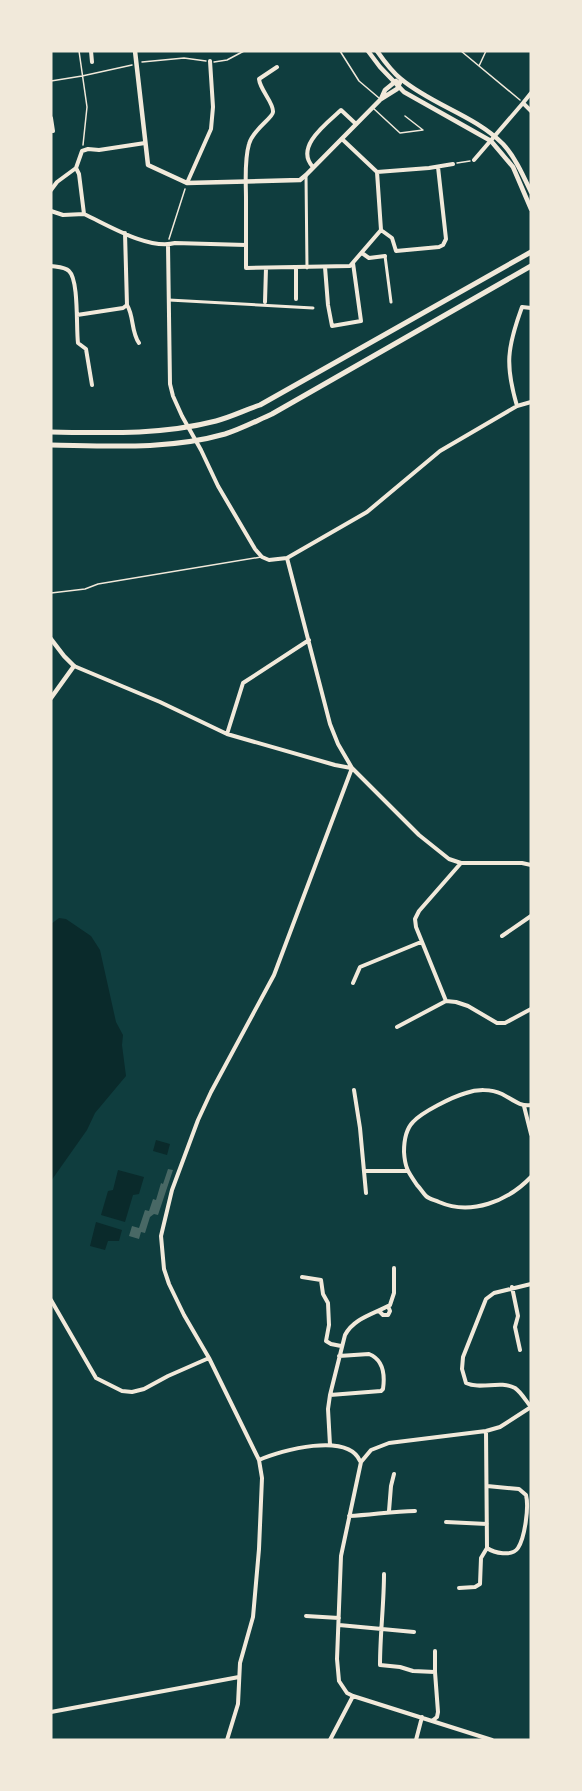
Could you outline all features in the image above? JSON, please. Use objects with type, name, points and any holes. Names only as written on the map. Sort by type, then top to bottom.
[{"type":"main road","points":[[51,432],[127,433],[173,430],[219,420],[260,405],[531,252]]},
{"type":"main road","points":[[51,445],[159,445],[187,442],[245,427],[531,266]]},
{"type":"street","points":[[91,51],[92,62]]},
{"type":"street","points":[[135,51],[148,165],[187,183],[300,180],[381,99],[385,90],[393,82],[401,80]]},
{"type":"street","points":[[368,51],[393,82],[412,97],[504,145],[531,192]]},
{"type":"street","points":[[377,51],[401,80],[473,122],[493,139],[513,167],[531,210]]},
{"type":"street","points":[[187,183],[211,129],[213,107],[210,62]]},
{"type":"street","points":[[277,67],[259,79],[261,89],[273,112],[271,117],[259,126],[251,137],[248,154],[246,268],[350,266],[381,230],[377,172],[342,139]]},
{"type":"street","points":[[381,99],[387,97],[398,87],[401,80]]},
{"type":"street","points":[[474,160],[531,93]]},
{"type":"street","points":[[523,103],[531,111]]},
{"type":"street","points":[[313,168],[308,156],[310,143],[340,110],[356,124]]},
{"type":"street","points":[[51,118],[53,131],[51,131]]},
{"type":"street","points":[[51,190],[57,182],[76,168],[82,151],[145,143]]},
{"type":"street","points":[[377,172],[453,164]]},
{"type":"street","points":[[381,230],[392,238],[396,251],[439,247],[443,244],[446,239],[438,166]]},
{"type":"street","points":[[76,168],[79,174],[84,214]]},
{"type":"street","points":[[306,175],[307,268]]},
{"type":"street","points":[[51,211],[63,215],[84,214],[151,243],[246,245]]},
{"type":"street","points":[[125,233],[127,305],[135,338],[139,343]]},
{"type":"street","points":[[168,245],[170,384],[173,396],[218,486],[262,557],[269,560],[286,558],[367,512],[440,452],[517,406],[531,402]]},
{"type":"street","points":[[362,253],[369,258],[385,256],[391,302]]},
{"type":"street","points":[[325,267],[332,326],[361,321],[353,262]]},
{"type":"street","points":[[51,266],[67,269],[72,273],[78,343],[86,349],[92,385]]},
{"type":"street","points":[[265,302],[266,268]]},
{"type":"street","points":[[296,268],[296,299]]},
{"type":"street","points":[[169,300],[313,308]]},
{"type":"street","points":[[77,315],[123,308],[127,305]]},
{"type":"street","points":[[517,406],[510,381],[508,354],[522,307],[531,308]]},
{"type":"street","points":[[286,558],[330,724],[352,768],[420,835],[449,859],[461,863],[531,865]]},
{"type":"street","points":[[51,639],[74,666],[160,702],[227,734],[352,768]]},
{"type":"street","points":[[227,734],[243,683],[309,640]]},
{"type":"street","points":[[51,698],[74,666]]},
{"type":"street","points":[[227,1740],[238,1704],[240,1662],[253,1617],[262,1478],[259,1460],[209,1358],[169,1284],[161,1236],[168,1204],[198,1120],[274,975],[352,768]]},
{"type":"street","points":[[446,1001],[421,942],[415,919],[461,863]]},
{"type":"street","points":[[502,936],[531,916]]},
{"type":"street","points":[[353,983],[360,967],[421,942]]},
{"type":"street","points":[[396,1027],[446,1001],[468,1006],[497,1023],[505,1023],[531,1009]]},
{"type":"street","points":[[354,1090],[366,1193]]},
{"type":"street","points":[[530,1181],[491,1204],[454,1207],[426,1196],[407,1171],[404,1145],[406,1134],[413,1122],[439,1104],[465,1093],[478,1090],[490,1091],[500,1093],[524,1106],[531,1105]]},
{"type":"street","points":[[524,1106],[531,1134]]},
{"type":"street","points":[[364,1171],[407,1171]]},
{"type":"street","points":[[330,1445],[328,1409],[341,1346],[349,1327],[360,1319],[390,1305],[394,1293],[394,1268]]},
{"type":"street","points":[[302,1277],[321,1280],[323,1294],[328,1303],[327,1341],[341,1346]]},
{"type":"street","points":[[492,1740],[347,1693],[338,1675],[340,1564],[361,1462],[371,1450],[389,1443],[486,1431],[500,1427],[531,1407],[515,1388],[472,1386],[466,1383],[463,1376],[463,1357],[486,1299],[494,1293],[512,1287],[531,1284]]},
{"type":"street","points":[[512,1287],[518,1316],[515,1327],[520,1350]]},
{"type":"street","points":[[51,1300],[96,1378],[122,1390],[132,1392],[144,1389],[209,1358]]},
{"type":"street","points":[[330,1395],[383,1389],[383,1369],[374,1356],[369,1354],[339,1356]]},
{"type":"street","points":[[459,1588],[476,1587],[480,1584],[481,1558],[487,1548],[486,1431]]},
{"type":"street","points":[[259,1460],[272,1454],[330,1445],[347,1449],[357,1455],[361,1462]]},
{"type":"street","points":[[357,1455],[366,1455]]},
{"type":"street","points":[[389,1511],[394,1474]]},
{"type":"street","points":[[487,1486],[519,1489],[524,1491],[527,1499],[524,1528],[518,1549],[506,1553],[487,1548]]},
{"type":"street","points":[[349,1516],[389,1511],[415,1511]]},
{"type":"street","points":[[446,1522],[487,1524]]},
{"type":"street","points":[[384,1574],[384,1616],[381,1628],[380,1665],[435,1672]]},
{"type":"street","points":[[306,1617],[339,1618]]},
{"type":"street","points":[[339,1625],[414,1632]]},
{"type":"street","points":[[432,1721],[438,1712],[435,1651]]},
{"type":"street","points":[[51,1712],[239,1677]]},
{"type":"street","points":[[330,1740],[353,1696]]},
{"type":"street","points":[[416,1740],[422,1717]]},
{"type":"lane","points":[[340,51],[359,81],[381,99]]},
{"type":"lane","points":[[373,107],[400,133],[423,130],[405,116]]},
{"type":"lane","points":[[51,593],[85,590],[98,584],[262,557]]},
{"type":"path","points":[[79,51],[87,107],[82,151]]},
{"type":"path","points":[[51,81],[112,68],[184,58],[210,62],[227,60],[244,51]]},
{"type":"path","points":[[461,51],[523,103]]},
{"type":"path","points":[[479,67],[486,51]]},
{"type":"path","points":[[453,164],[474,160]]},
{"type":"path","points":[[168,245],[169,235],[187,183]]},
{"type":"water","points":[[59,918],[66,919],[91,936],[100,950],[116,1022],[123,1035],[126,1076],[95,1113],[87,1130],[51,1181],[51,924]]},
{"type":"water","points":[[156,1140],[170,1144],[167,1155],[153,1151]]},
{"type":"water","points":[[118,1170],[144,1177],[139,1194],[133,1195],[125,1222],[101,1215],[108,1191],[113,1190]]},
{"type":"water","points":[[96,1222],[122,1230],[119,1241],[108,1241],[105,1250],[90,1246]]},
{"type":"building","points":[[168,1169],[173,1170],[158,1215],[154,1214],[150,1217],[145,1233],[141,1232],[139,1239],[129,1236],[132,1226],[139,1228],[145,1210],[149,1211],[153,1199],[156,1200]]}]
